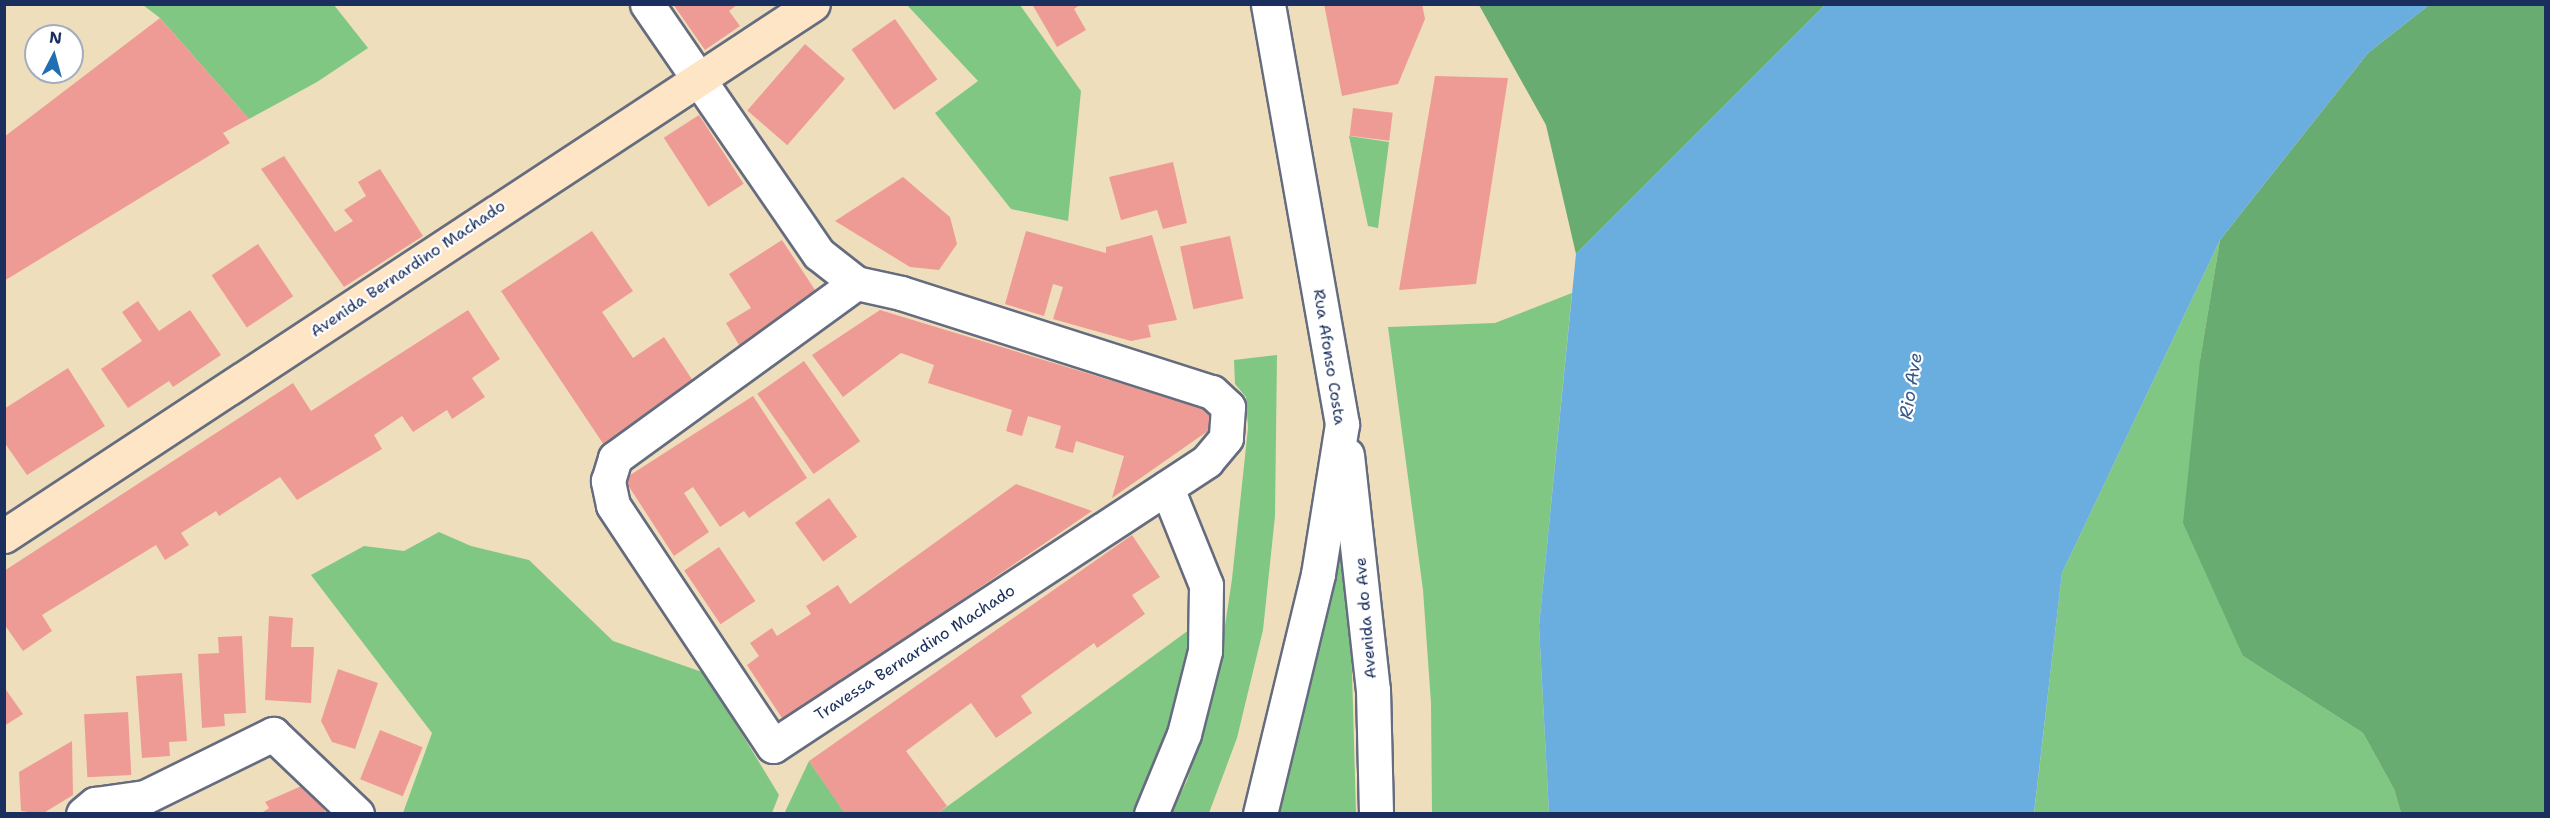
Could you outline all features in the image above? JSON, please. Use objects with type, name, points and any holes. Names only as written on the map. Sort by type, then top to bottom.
[{"type":"main road","name":"Avenida Bernardino Machado","points":[[4,536],[813,4]]},
{"type":"street","name":"Travessa Bernardino Machado","points":[[647,4],[819,254],[856,283],[901,293],[1212,392],[1228,407],[1226,438],[1208,461],[773,747],[613,505],[608,481],[615,458],[856,283]]},
{"type":"street","name":"Rua Afonso Costa","points":[[1260,813],[1318,574],[1342,424],[1268,4]]},
{"type":"street","name":"Avenida do Ave","points":[[1342,424],[1361,558],[1372,679],[1376,813]]},
{"type":"street","points":[[1151,813],[1184,734],[1205,651],[1206,585],[1167,488]]},
{"type":"street","points":[[83,813],[95,804],[145,797],[273,734],[357,813]]},
{"type":"green space","points":[[143,5],[334,5],[368,48],[317,82],[249,119],[160,18]]},
{"type":"green space","points":[[907,5],[1020,5],[1081,91],[1068,221],[1011,209],[935,113],[978,81]]},
{"type":"green space","points":[[1479,5],[1825,5],[1576,254],[1546,125]]},
{"type":"green space","points":[[2429,5],[2545,5],[2545,813],[2401,813],[2394,789],[2363,733],[2243,656],[2183,523],[2200,360],[2220,240],[2368,53]]},
{"type":"green space","points":[[1349,136],[1389,142],[1378,228],[1368,226]]},
{"type":"green space","points":[[2220,240],[2200,360],[2243,656],[2363,733],[2394,789],[2401,813],[2034,814],[2062,573]]},
{"type":"green space","points":[[1572,293],[1539,626],[1549,813],[1432,813],[1431,703],[1423,590],[1388,327],[1495,323]]},
{"type":"green space","points":[[1277,355],[1275,516],[1263,630],[1237,738],[1209,813],[1170,814],[1187,781],[1217,679],[1232,579],[1248,428],[1246,397],[1235,384],[1234,360]]},
{"type":"green space","points":[[1338,482],[1350,602],[1356,813],[1270,814],[1298,728],[1318,641]]},
{"type":"green space","points":[[439,532],[471,546],[529,560],[613,641],[705,673],[779,795],[772,813],[403,813],[432,733],[311,575],[364,546],[404,551]]},
{"type":"green space","points":[[1193,627],[1190,658],[1175,718],[1151,780],[1133,813],[937,814]]},
{"type":"green space","points":[[809,761],[845,813],[784,814]]},
{"type":"water","name":"Rio Ave","points":[[1825,5],[2429,5],[2368,53],[2220,240],[2062,573],[2034,813],[1549,813],[1539,626],[1576,254]]},
{"type":"building","points":[[673,4],[738,4],[729,11],[740,26],[705,50]]},
{"type":"building","points":[[1032,4],[1081,4],[1074,9],[1086,30],[1057,47]]},
{"type":"building","points":[[1324,4],[1422,4],[1425,19],[1398,84],[1342,96]]},
{"type":"building","points":[[160,18],[249,119],[223,133],[230,143],[4,281],[4,137],[73,84],[84,84],[84,76]]},
{"type":"building","points":[[895,19],[937,80],[894,110],[852,49]]},
{"type":"building","points":[[805,44],[845,79],[787,145],[747,110]]},
{"type":"building","points":[[1435,76],[1508,78],[1476,284],[1399,290]]},
{"type":"building","points":[[1353,108],[1393,113],[1389,141],[1350,136]]},
{"type":"building","points":[[699,115],[744,184],[708,207],[664,138]]},
{"type":"building","points":[[284,156],[335,232],[353,221],[344,210],[366,196],[358,182],[380,169],[423,236],[344,287],[261,169]]},
{"type":"building","points":[[1173,162],[1187,223],[1163,229],[1157,210],[1121,220],[1109,177]]},
{"type":"building","points":[[903,177],[950,217],[957,244],[939,270],[910,267],[835,221]]},
{"type":"building","points":[[592,231],[633,291],[602,312],[633,358],[664,337],[697,387],[606,448],[501,291]]},
{"type":"building","points":[[1026,231],[1106,253],[1106,247],[1152,235],[1177,320],[1148,325],[1151,337],[1131,341],[1053,319],[1063,287],[1053,284],[1044,316],[1005,304]]},
{"type":"building","points":[[1230,236],[1243,299],[1193,309],[1180,247]]},
{"type":"building","points":[[782,240],[819,296],[742,350],[726,323],[751,308],[729,274]]},
{"type":"building","points":[[258,244],[293,296],[247,328],[212,275]]},
{"type":"building","points":[[138,301],[159,331],[190,310],[221,355],[173,387],[169,381],[128,408],[101,369],[142,341],[122,312]]},
{"type":"building","points":[[468,310],[500,359],[472,378],[485,397],[452,419],[447,410],[413,432],[402,416],[374,435],[382,449],[297,500],[280,477],[219,516],[216,511],[181,533],[189,545],[165,560],[156,545],[42,615],[52,631],[23,651],[4,624],[4,571],[293,383],[311,411]]},
{"type":"building","points":[[880,310],[1211,411],[1215,426],[1112,498],[1124,456],[1076,441],[1073,453],[1055,448],[1061,426],[1028,416],[1022,436],[1006,431],[1012,410],[928,383],[934,365],[901,353],[843,397],[812,355]]},
{"type":"building","points":[[804,361],[860,441],[814,474],[757,394]]},
{"type":"building","points":[[68,368],[105,426],[27,475],[4,442],[4,409]]},
{"type":"building","points":[[753,396],[807,478],[749,518],[744,511],[720,527],[693,487],[684,493],[709,532],[674,556],[624,479]]},
{"type":"building","points":[[1016,484],[1092,511],[784,721],[747,665],[759,656],[750,643],[772,628],[777,636],[811,614],[806,606],[838,585],[850,604]]},
{"type":"building","points":[[829,498],[857,537],[823,562],[795,523]]},
{"type":"building","points":[[1132,535],[1160,577],[1132,595],[1145,614],[1097,648],[1094,643],[1021,696],[1032,713],[996,738],[971,703],[906,751],[947,806],[937,814],[845,814],[809,761]]},
{"type":"building","points":[[719,547],[755,601],[721,624],[684,570]]},
{"type":"building","points":[[269,616],[293,618],[291,647],[314,647],[311,703],[265,700]]},
{"type":"building","points":[[242,636],[246,713],[224,714],[225,726],[202,728],[198,654],[219,653],[218,637]]},
{"type":"building","points":[[338,669],[378,683],[355,749],[332,742],[321,721]]},
{"type":"building","points":[[182,673],[187,741],[169,742],[170,756],[142,758],[136,676]]},
{"type":"building","points":[[4,687],[23,714],[4,726]]},
{"type":"building","points":[[128,712],[131,775],[87,777],[84,714]]},
{"type":"building","points":[[380,730],[423,747],[403,796],[360,779]]},
{"type":"building","points":[[72,741],[73,795],[42,814],[21,811],[19,772]]},
{"type":"building","points":[[306,784],[327,814],[260,814],[269,808],[265,802]]}]
